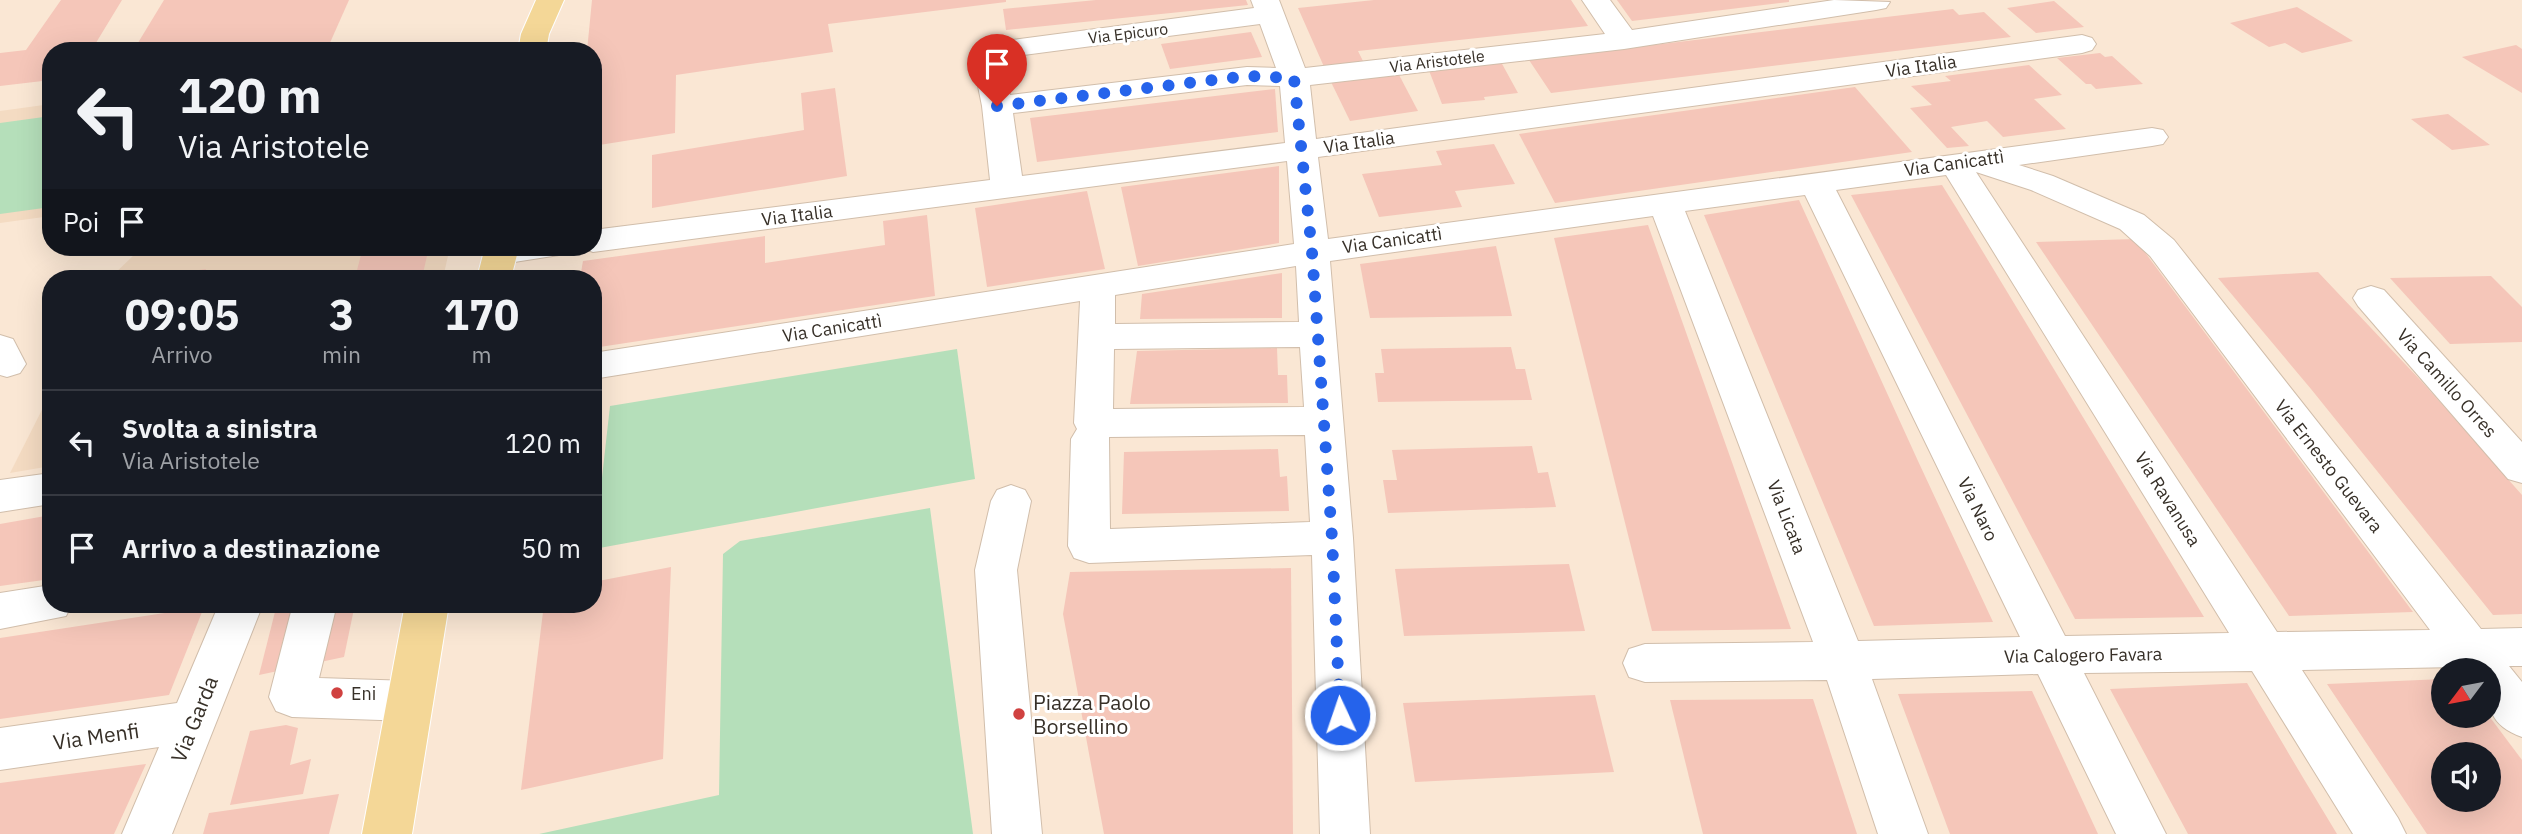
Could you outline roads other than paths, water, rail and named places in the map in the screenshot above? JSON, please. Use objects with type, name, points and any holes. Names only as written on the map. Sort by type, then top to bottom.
[{"type":"main road","points":[[534,42],[550,0]]},
{"type":"main road","points":[[387,834],[425,613]]},
{"type":"street","points":[[1596,0],[1624,40]]},
{"type":"street","name":"Via Aristotele","points":[[997,106],[1247,76],[1294,78],[1624,40],[1876,1]]},
{"type":"street","points":[[1268,7],[1294,78],[1312,252],[1332,538],[1345,834]]},
{"type":"street","name":"Via Epicuro","points":[[997,106],[985,51],[1268,7]]},
{"type":"street","name":"Via Italia","points":[[602,240],[1300,150],[2082,44]]},
{"type":"street","points":[[997,106],[1007,188]]},
{"type":"street","name":"Via Canicattì","points":[[602,365],[1312,252],[2152,137]]},
{"type":"street","name":"Via Ernesto Guevara","points":[[1963,162],[2042,183],[2132,222],[2162,248],[2477,658]]},
{"type":"street","name":"Via Ravanusa","points":[[1963,162],[2381,834]]},
{"type":"street","name":"Via Naro","points":[[1816,183],[2141,834]]},
{"type":"street","name":"Via Licata","points":[[1665,203],[1843,661],[1903,834]]},
{"type":"street","points":[[1097,285],[1093,423],[1323,421]]},
{"type":"street","name":"Via Camillo Orres","points":[[2371,298],[2522,468]]},
{"type":"street","points":[[1096,337],[1317,334]]},
{"type":"street","points":[[1091,439],[1089,547],[1332,538]]},
{"type":"street","points":[[0,496],[42,489]]},
{"type":"street","points":[[1011,501],[996,570],[1017,834]]},
{"type":"street","points":[[0,611],[42,604]]},
{"type":"street","name":"Via Garda","points":[[147,834],[237,613]]},
{"type":"street","points":[[313,613],[292,697],[410,701]]},
{"type":"street","name":"Via Calogero Favara","points":[[2496,658],[2522,647]]},
{"type":"street","name":"Via Calogero Favara","points":[[1645,663],[2266,653],[2431,661]]},
{"type":"street","name":"Via Ernesto Guevara","points":[[2501,689],[2522,717]]},
{"type":"street","name":"Via Menfi","points":[[0,749],[192,723]]},
{"type":"place","name":"Eni","points":[[337,693]]},
{"type":"place","name":"Piazza Paolo Borsellino","points":[[1019,714]]}]
